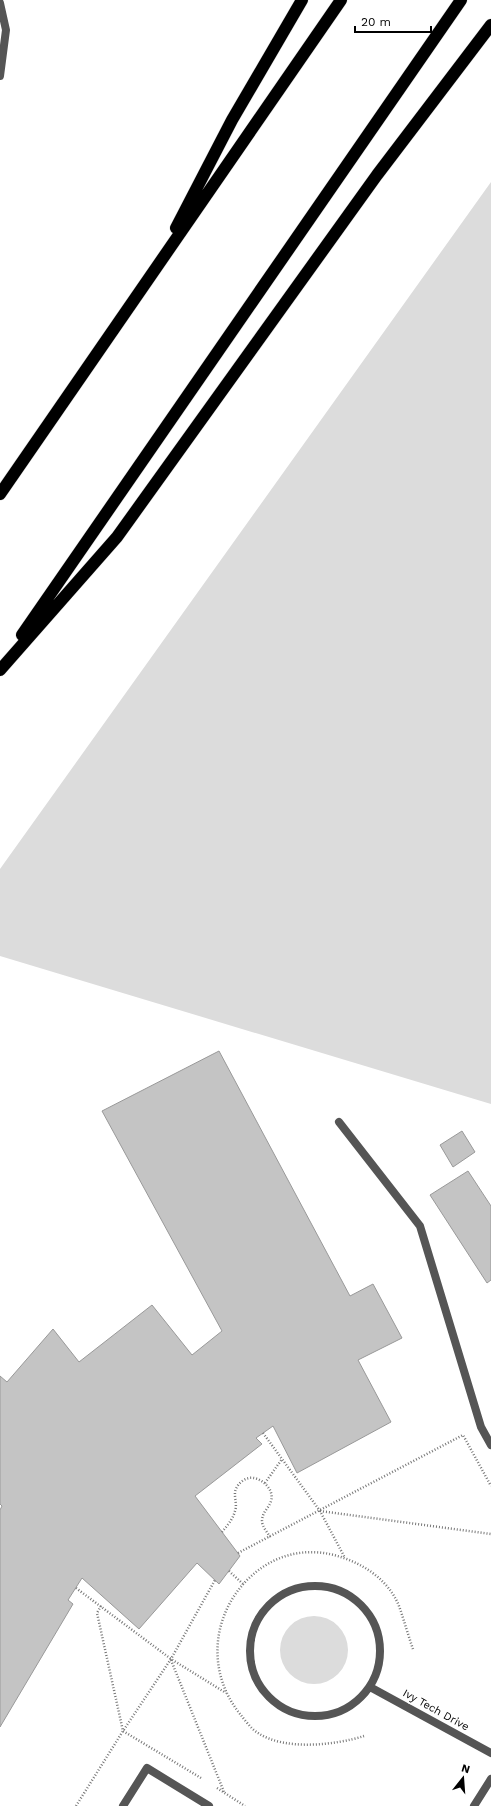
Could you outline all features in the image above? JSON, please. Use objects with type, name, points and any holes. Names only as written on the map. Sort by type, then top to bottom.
[{"type":"highway","points":[[152,273],[232,120],[302,0]]},
{"type":"highway","points":[[0,494],[342,0]]},
{"type":"highway","points":[[0,668],[461,0]]},
{"type":"highway","points":[[0,668],[117,537],[377,175],[491,25]]},
{"type":"street","points":[[0,3],[6,30],[0,76]]},
{"type":"street","points":[[339,1122],[420,1226],[481,1427],[491,1445]]},
{"type":"street","points":[[322,1586],[342,1592],[361,1604],[374,1623],[380,1644],[379,1666],[370,1687],[355,1703],[335,1714],[313,1717],[291,1712],[273,1702],[259,1686],[251,1667],[250,1660],[249,1646],[254,1626],[265,1608],[281,1594],[301,1587],[322,1586]]},
{"type":"street","name":"Ivy Tech Drive","points":[[370,1687],[491,1753]]},
{"type":"street","points":[[124,1806],[147,1768],[209,1806]]},
{"type":"street","points":[[474,1806],[491,1779]]},
{"type":"path","points":[[263,1433],[320,1511],[346,1558]]},
{"type":"path","points":[[238,1553],[463,1435],[491,1486]]},
{"type":"path","points":[[265,1483],[282,1459]]},
{"type":"path","points":[[222,1532],[236,1510],[234,1494],[236,1487],[243,1480],[258,1478],[265,1483],[272,1496],[262,1522],[270,1537]]},
{"type":"path","points":[[320,1511],[491,1534]]},
{"type":"path","points":[[364,1736],[352,1740],[309,1745],[291,1744],[274,1740],[258,1733],[234,1706],[226,1693],[220,1674],[218,1639],[220,1624],[226,1609],[243,1584],[256,1570],[283,1556],[313,1552],[346,1558],[361,1565],[378,1576],[390,1590],[399,1606],[413,1649]]},
{"type":"path","points":[[229,1571],[243,1584]]},
{"type":"path","points":[[76,1806],[123,1731],[171,1659],[215,1580]]},
{"type":"path","points":[[76,1588],[171,1659],[226,1693]]},
{"type":"path","points":[[101,1606],[97,1613],[123,1731]]},
{"type":"path","points":[[171,1659],[224,1792]]},
{"type":"shaded area","points":[[491,182],[491,1104],[0,956],[0,869]]},
{"type":"shaded area","points":[[314,1616],[327,1619],[338,1626],[345,1637],[348,1650],[345,1663],[338,1674],[327,1681],[314,1684],[301,1681],[290,1674],[283,1663],[280,1650],[283,1637],[290,1626],[301,1619]]},
{"type":"building","points":[[219,1051],[350,1296],[373,1284],[402,1338],[358,1360],[391,1422],[297,1473],[273,1426],[256,1438],[262,1444],[195,1496],[240,1556],[219,1584],[197,1563],[139,1629],[82,1578],[68,1600],[73,1604],[0,1727],[0,1510],[2,1506],[0,1504],[0,1376],[7,1382],[53,1329],[79,1362],[152,1305],[192,1355],[222,1331],[102,1111]]},
{"type":"building","points":[[462,1131],[475,1152],[453,1167],[440,1145]]},
{"type":"building","points":[[468,1171],[491,1206],[491,1280],[487,1283],[430,1195]]}]
